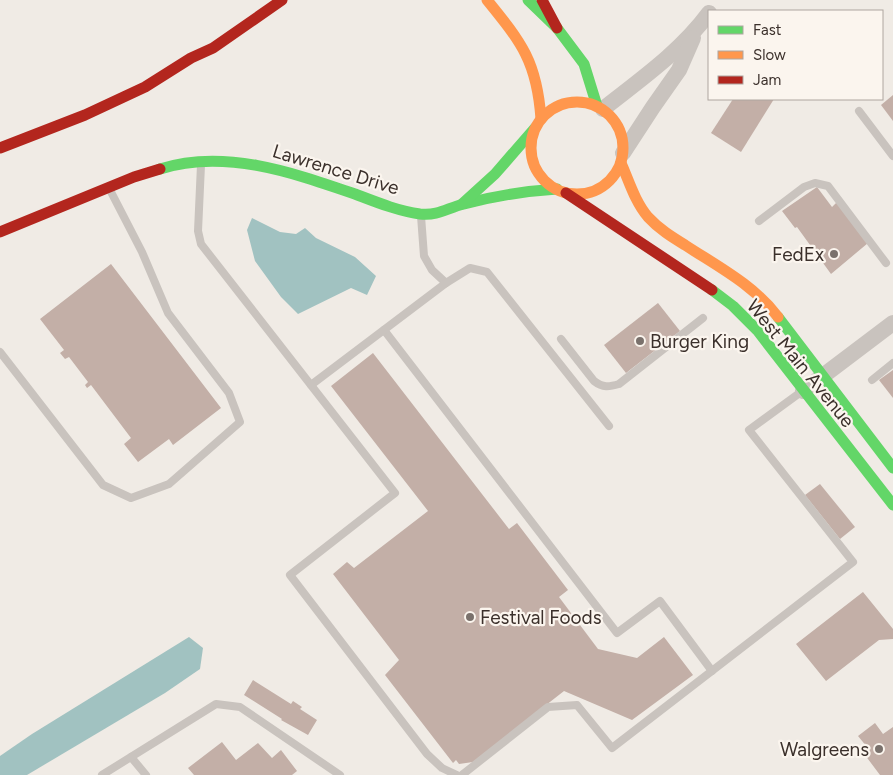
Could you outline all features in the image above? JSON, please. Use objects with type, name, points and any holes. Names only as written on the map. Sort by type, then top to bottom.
[{"type":"main road","points":[[0,148],[86,115],[144,87],[191,58],[213,48],[282,0]]},
{"type":"main road","points":[[487,0],[509,28],[532,65],[537,84],[538,124],[531,148],[534,163],[541,177],[561,191],[576,194],[595,191],[611,180],[622,158],[621,133],[611,116],[587,102],[566,103],[548,112],[538,124]]},
{"type":"main road","points":[[528,0],[557,28]]},
{"type":"main road","points":[[542,0],[557,28],[585,66],[600,108]]},
{"type":"main road","points":[[191,58],[208,41],[253,6]]},
{"type":"main road","name":"Lawrence Drive","points":[[462,204],[495,174],[538,124]]},
{"type":"main road","name":"West Main Avenue","points":[[622,158],[636,199],[648,217],[665,232],[746,285],[772,309],[893,468]]},
{"type":"main road","name":"Lawrence Drive","points":[[0,232],[134,177],[168,166],[201,162],[236,162],[272,168],[314,180],[383,204],[421,214],[442,213],[462,204],[527,192],[561,191]]},
{"type":"main road","name":"West Main Avenue","points":[[561,191],[700,281],[734,306],[757,330],[893,505]]},
{"type":"street","points":[[600,108],[655,70],[696,31],[708,15]]},
{"type":"street","points":[[622,158],[653,107],[679,70],[696,31]]},
{"type":"street","points":[[803,391],[893,323]]},
{"type":"lane","points":[[859,111],[893,156]]},
{"type":"lane","points":[[201,162],[198,231],[202,244],[395,493],[290,574],[427,754],[442,768],[457,775]]},
{"type":"lane","points":[[759,221],[804,187],[815,184],[828,186],[886,263]]},
{"type":"lane","points":[[0,352],[103,484],[131,498],[169,484],[240,422],[229,393],[168,313],[142,252],[109,188]]},
{"type":"lane","points":[[421,214],[424,256],[432,270],[446,283]]},
{"type":"lane","points":[[311,385],[446,283],[470,268],[487,272],[609,426]]},
{"type":"lane","points":[[562,339],[594,381],[601,386],[610,387],[619,384],[703,318]]},
{"type":"lane","points":[[384,330],[617,633],[660,601],[712,671]]},
{"type":"lane","points":[[872,380],[893,363]]},
{"type":"lane","points":[[462,775],[548,707],[577,705],[612,748],[853,562],[749,430],[803,391]]},
{"type":"lane","points":[[102,775],[216,704],[240,707],[340,775]]},
{"type":"lane","points":[[131,757],[146,775]]},
{"type":"water","points":[[252,218],[280,232],[296,234],[305,228],[316,238],[355,257],[376,276],[367,295],[351,288],[298,314],[281,297],[255,261],[247,230]]},
{"type":"water","points":[[189,637],[203,648],[200,669],[165,693],[27,775],[0,775],[0,756],[32,734]]},
{"type":"building","points":[[893,95],[893,121],[881,105]]},
{"type":"building","points":[[732,100],[773,100],[741,152],[711,133]]},
{"type":"building","points":[[817,187],[832,207],[837,202],[868,243],[831,274],[797,227],[795,228],[782,211]]},
{"type":"building","points":[[111,264],[221,408],[173,445],[169,439],[138,462],[124,444],[131,438],[91,385],[87,388],[85,385],[88,382],[69,357],[65,359],[60,353],[64,350],[40,319]]},
{"type":"building","points":[[658,303],[680,331],[626,373],[604,345]]},
{"type":"building","name":"Festival Foods","points":[[373,353],[509,529],[517,523],[568,590],[559,597],[598,649],[637,658],[664,637],[693,675],[632,720],[564,691],[473,762],[459,764],[456,760],[453,763],[385,675],[399,660],[333,574],[347,562],[354,568],[428,511],[331,386]]},
{"type":"building","points":[[893,370],[893,398],[879,380]]},
{"type":"building","points":[[820,484],[855,527],[840,539],[805,495]]},
{"type":"building","points":[[863,592],[893,629],[893,639],[879,640],[826,681],[796,644]]},
{"type":"building","points":[[253,680],[291,704],[293,701],[302,707],[300,709],[317,720],[308,735],[281,720],[244,695]]},
{"type":"building","name":"Walgreens","points":[[875,723],[883,734],[893,727],[893,775],[880,775],[862,751],[867,747],[858,736]]},
{"type":"building","points":[[222,742],[236,760],[258,743],[272,758],[281,750],[297,771],[292,775],[194,775],[188,768]]},
{"type":"traffic: fast","points":[[528,0],[557,28],[584,64],[597,106]]},
{"type":"traffic: fast","points":[[462,204],[495,174],[535,128]]},
{"type":"traffic: fast","points":[[160,169],[184,163],[209,161],[259,166],[308,178],[387,206],[420,214],[438,213],[464,204],[498,196],[557,189]]},
{"type":"traffic: fast","points":[[712,290],[733,306],[757,330],[893,505]]},
{"type":"traffic: fast","points":[[778,317],[893,468]]},
{"type":"traffic: slow","points":[[487,0],[510,29],[526,54],[536,82],[541,119]]},
{"type":"traffic: slow","points":[[577,102],[595,105],[610,115],[620,130],[623,148],[620,166],[610,181],[595,191],[577,194],[559,191],[544,181],[534,166],[531,148],[534,130],[544,115],[559,105],[577,102]]},
{"type":"traffic: slow","points":[[621,163],[639,205],[652,221],[670,236],[722,269],[758,295],[778,317]]},
{"type":"traffic: jam","points":[[0,148],[85,115],[145,87],[191,58],[213,48],[282,0]]},
{"type":"traffic: jam","points":[[542,0],[557,28]]},
{"type":"traffic: jam","points":[[0,232],[134,177],[160,169]]},
{"type":"traffic: jam","points":[[566,193],[712,290]]},
{"type":"place","name":"FedEx","points":[[834,254]]},
{"type":"place","name":"Burger King","points":[[640,341]]},
{"type":"place","name":"Festival Foods","points":[[470,617]]},
{"type":"place","name":"Walgreens","points":[[879,749]]}]
